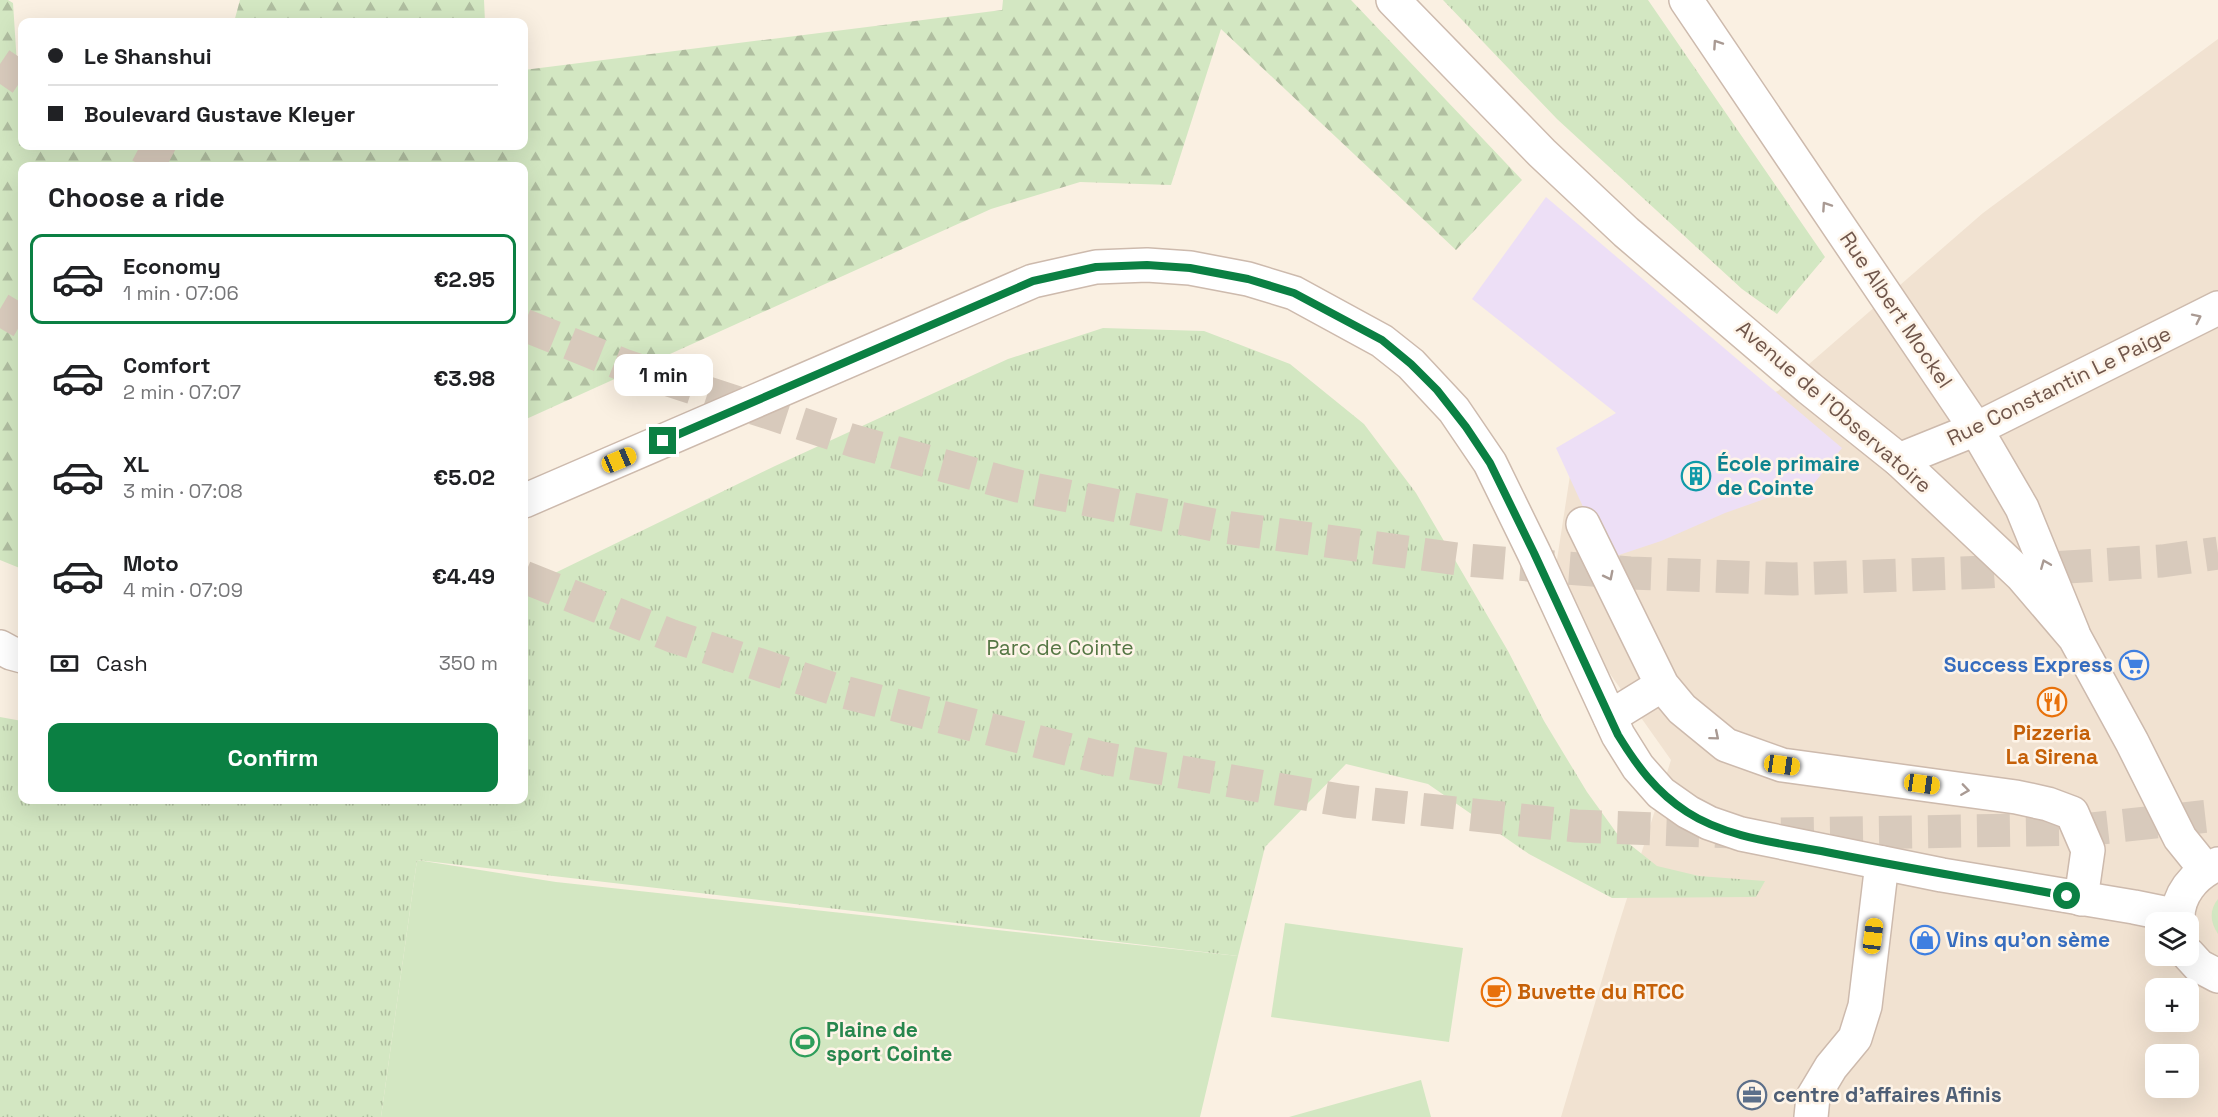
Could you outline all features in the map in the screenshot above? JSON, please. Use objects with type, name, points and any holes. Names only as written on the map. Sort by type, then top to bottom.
[{"type":"street","name":"Avenue de l'Observatoire","points":[[1393,0],[1542,153],[1626,232],[1809,388],[1899,460],[2022,576],[2075,638],[2132,742],[2180,838],[2212,867]]},
{"type":"street","name":"Rue Albert Mockel","points":[[1686,0],[1976,429],[2022,508],[2075,638]]},
{"type":"street","points":[[528,499],[1033,281],[1096,267],[1147,265],[1190,268],[1248,279],[1294,293],[1382,340],[1411,364],[1454,410],[1490,463],[1610,717],[1638,767],[1661,793],[1688,812],[1709,823],[1741,834],[1882,863],[2157,912]]},
{"type":"street","name":"Rue Constantin Le Paige","points":[[1899,460],[1976,429],[2218,308]]},
{"type":"street","points":[[1583,524],[1662,685],[1682,709],[1726,745],[1782,765],[2016,798],[2048,804],[2072,813],[2088,850],[2080,899]]},
{"type":"street","points":[[0,647],[18,655]]},
{"type":"street","points":[[1610,717],[1662,685]]},
{"type":"street","points":[[1811,1117],[1813,1097],[1831,1067],[1855,1038],[1865,1006],[1882,863]]},
{"type":"street","points":[[2179,912],[2182,898],[2191,882],[2212,867]]},
{"type":"street","points":[[2199,966],[2218,976]]},
{"type":"shaded area","points":[[2218,39],[2218,1117],[1561,1117],[1671,760],[1552,592],[1573,456],[1778,391],[1983,213]]},
{"type":"shaded area","points":[[1546,197],[1842,448],[1812,486],[1793,489],[1725,513],[1661,541],[1607,559],[1556,448],[1616,413],[1472,299]]},
{"type":"green space","points":[[0,0],[13,3],[18,80],[18,150],[528,150],[528,69],[1002,10],[1003,0],[1351,0],[1522,180],[1456,250],[1221,29],[1171,185],[1080,182],[991,209],[528,418],[528,162],[18,162],[18,567],[0,560]]},
{"type":"green space","points":[[240,0],[484,0],[485,18],[235,18]]},
{"type":"green space","points":[[1443,0],[1648,0],[1825,257],[1777,314],[1742,289],[1557,119]]},
{"type":"green space","name":"Parc de Cointe","points":[[1103,328],[1204,331],[1290,364],[1364,424],[1416,493],[1508,651],[1544,721],[1587,792],[1618,835],[1657,866],[1699,876],[1765,881],[1756,897],[1612,898],[1529,854],[1428,784],[1346,764],[1265,847],[1238,956],[417,860],[381,1117],[0,1117],[0,717],[18,720],[18,804],[528,804],[528,586],[775,466],[1008,359]]},
{"type":"green space","name":"Plaine de sport Cointe","points":[[417,860],[556,882],[1238,956],[1200,1117],[381,1117]]},
{"type":"green space","points":[[2218,899],[2218,934],[2213,925],[2212,916],[2213,907]]},
{"type":"green space","points":[[1285,923],[1463,948],[1449,1042],[1271,1017]]},
{"type":"green space","points":[[1421,1080],[1431,1117],[1289,1117]]},
{"type":"tunnel","points":[[0,64],[18,76]]},
{"type":"tunnel","points":[[148,150],[170,162]]},
{"type":"tunnel","points":[[0,309],[18,320]]},
{"type":"tunnel","points":[[528,327],[626,366],[854,441],[1018,486],[1224,527],[1465,560],[1630,573],[1793,579],[1987,572],[2162,561],[2218,553]]},
{"type":"tunnel","points":[[528,579],[672,636],[840,691],[1102,758],[1345,801],[1576,826],[1733,832]]},
{"type":"tunnel","points":[[1781,834],[2092,829],[2218,815]]},
{"type":"place","name":"École primaire de Cointe","points":[[1696,476]]},
{"type":"place","name":"Success Express","points":[[2134,665]]},
{"type":"place","name":"Pizzeria La Sirena","points":[[2052,702]]},
{"type":"place","name":"Vins qu'on sème","points":[[1925,940]]},
{"type":"place","name":"Buvette du RTCC","points":[[1496,992]]},
{"type":"place","name":"Plaine de sport Cointe","points":[[805,1042]]},
{"type":"place","name":"centre d'affaires Afinis","points":[[1752,1095]]},
{"type":"route","points":[[663,441],[1033,281],[1096,267],[1147,265],[1190,268],[1248,279],[1294,293],[1382,340],[1411,364],[1454,410],[1490,463],[1618,735],[1638,767],[1661,793],[1688,812],[1709,823],[1741,834],[1942,875],[2067,896]]}]
